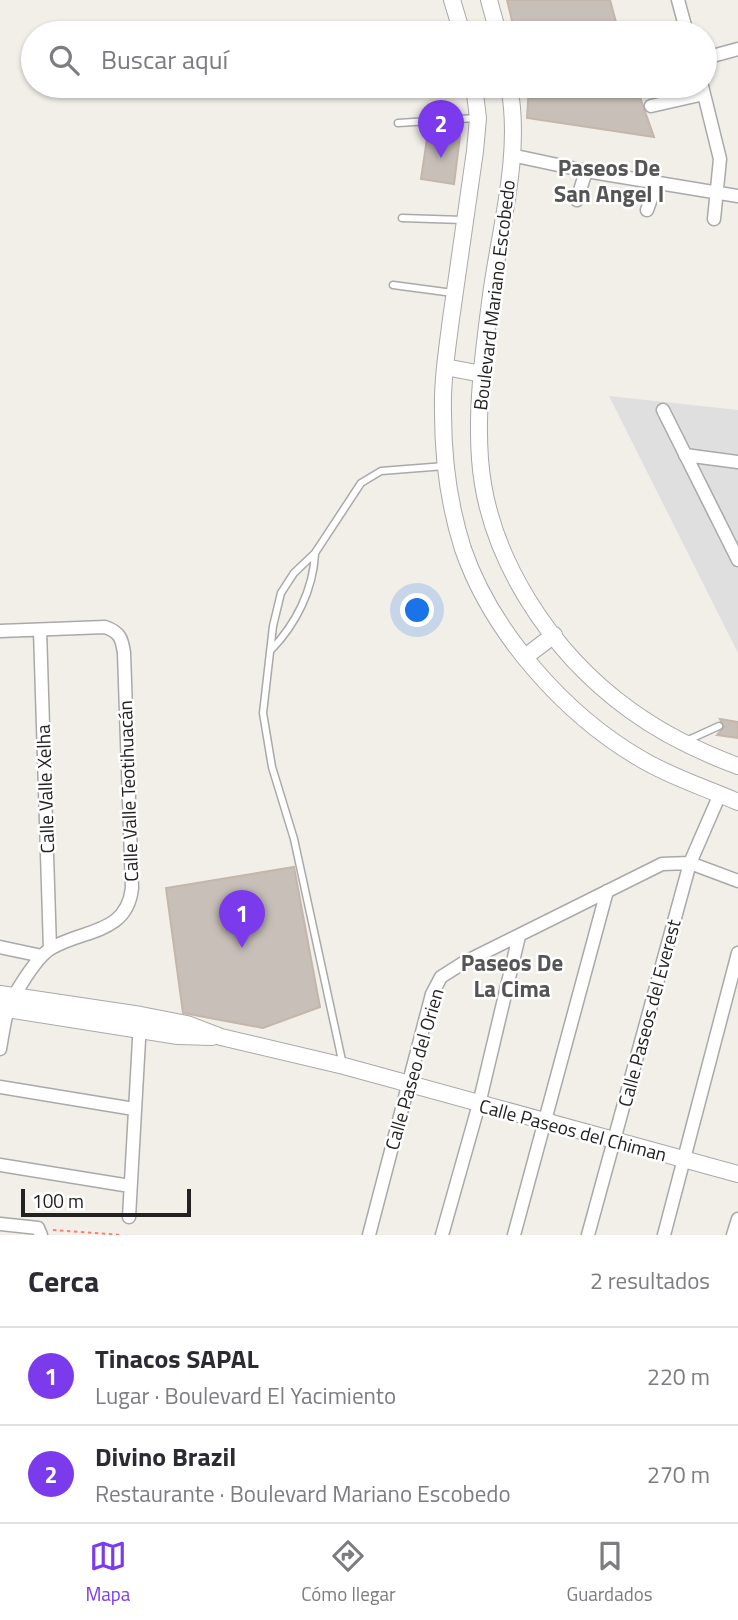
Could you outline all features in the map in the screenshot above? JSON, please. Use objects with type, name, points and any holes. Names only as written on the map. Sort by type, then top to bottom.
[{"type":"street","points":[[452,0],[458,21]]},
{"type":"street","points":[[489,0],[495,21]]},
{"type":"street","points":[[678,0],[684,21]]},
{"type":"street","points":[[717,55],[738,49]]},
{"type":"street","name":"Boulevard Mariano Escobedo","points":[[476,98],[478,118],[445,367],[442,411],[445,466],[452,509],[464,551],[498,618],[525,657],[571,707],[612,741],[643,761],[738,802]]},
{"type":"street","name":"Boulevard Mariano Escobedo","points":[[511,98],[514,125],[479,415],[480,461],[497,537],[513,574],[554,635],[601,687],[650,724],[738,766]]},
{"type":"street","points":[[651,106],[677,98]]},
{"type":"street","points":[[705,98],[720,159],[714,219]]},
{"type":"street","points":[[511,155],[586,171],[738,196]]},
{"type":"street","points":[[577,200],[586,171]]},
{"type":"street","points":[[647,210],[657,182]]},
{"type":"street","points":[[445,367],[482,374]]},
{"type":"street","points":[[663,410],[738,560]]},
{"type":"street","points":[[685,455],[738,462]]},
{"type":"street","name":"Calle Valle Teotihuacán","points":[[0,631],[105,628],[118,633],[124,653],[132,875],[130,901],[126,912],[103,928],[46,953]]},
{"type":"street","name":"Calle Valle Xelha","points":[[40,630],[46,953]]},
{"type":"street","points":[[525,657],[554,635]]},
{"type":"street","name":"Calle Paseos del Everest","points":[[588,1235],[691,863],[720,794]]},
{"type":"street","name":"Calle Paseo del Orien","points":[[369,1235],[432,994],[441,977],[463,963],[662,864],[691,863],[738,881]]},
{"type":"street","points":[[514,1235],[607,891]]},
{"type":"street","points":[[442,1235],[479,1104],[519,936]]},
{"type":"street","points":[[0,947],[46,953]]},
{"type":"street","points":[[0,1049],[6,1002],[46,953]]},
{"type":"street","points":[[664,1235],[738,953]]},
{"type":"street","name":"Calle Paseos del Chiman","points":[[6,1002],[140,1022],[187,1024],[221,1037],[344,1066],[738,1174]]},
{"type":"street","points":[[129,1217],[140,1022]]},
{"type":"street","points":[[0,1087],[134,1109]]},
{"type":"street","points":[[0,1165],[130,1186]]},
{"type":"street","points":[[733,1235],[738,1219]]},
{"type":"street","points":[[0,1224],[40,1231]]},
{"type":"lane","points":[[398,123],[478,118]]},
{"type":"lane","points":[[402,218],[465,220]]},
{"type":"lane","points":[[393,285],[455,293]]},
{"type":"lane","points":[[344,1066],[294,839],[270,754],[263,713],[273,626],[281,593],[294,573],[315,553],[361,483],[381,471],[445,466]]},
{"type":"lane","points":[[270,651],[288,632],[304,599],[314,573],[315,553]]},
{"type":"lane","points":[[683,742],[719,726]]},
{"type":"path","points":[[40,1231],[121,1235]]},
{"type":"shaded area","points":[[609,396],[738,410],[738,653]]},
{"type":"building","points":[[507,0],[610,0],[616,21],[512,21]]},
{"type":"building","points":[[528,98],[640,98],[654,137],[527,118]]},
{"type":"building","points":[[428,132],[460,136],[454,184],[421,179]]},
{"type":"building","points":[[720,719],[738,722],[738,738],[717,735],[724,727]]},
{"type":"building","points":[[294,867],[320,1007],[263,1028],[183,1013],[166,888]]},
{"type":"place","name":"Divino Brazil","points":[[441,158]]},
{"type":"place","name":"Tinacos SAPAL","points":[[242,948]]},
{"type":"district","name":"Paseos De San Angel I","points":[[609,181]]},
{"type":"district","name":"Paseos De La Cima","points":[[512,976]]}]
